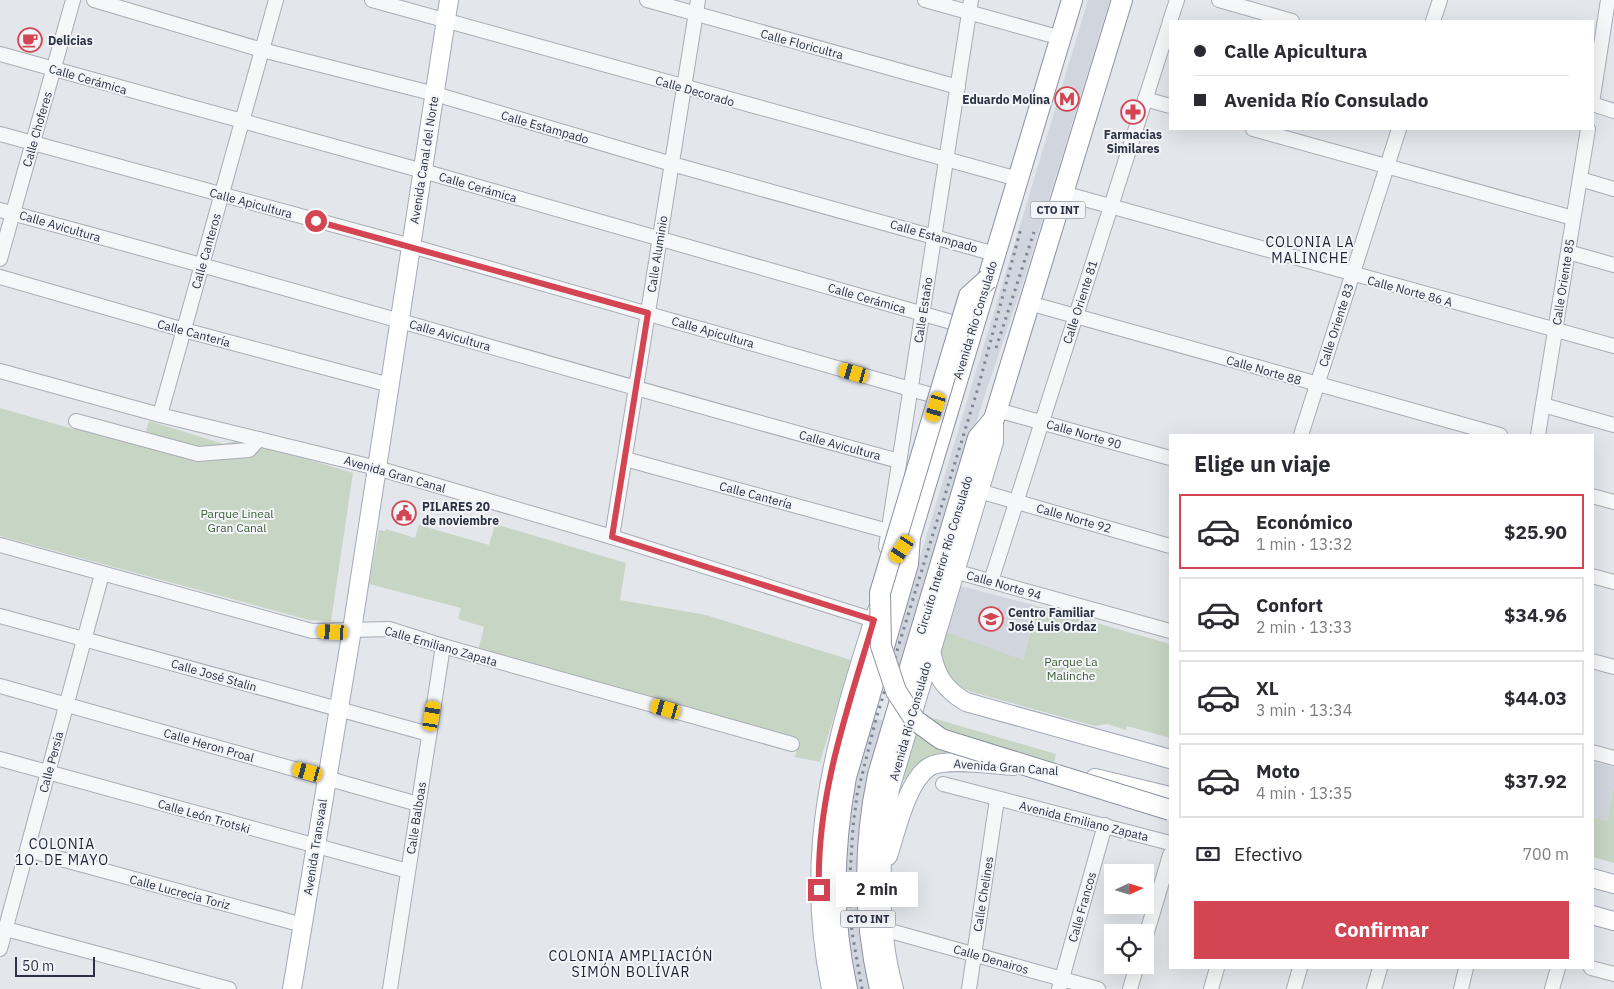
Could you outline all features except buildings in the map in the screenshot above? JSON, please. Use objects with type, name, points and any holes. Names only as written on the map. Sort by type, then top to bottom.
[{"type":"highway","name":"Avenida Río Consulado","points":[[910,538],[1072,0]]},
{"type":"highway","name":"Avenida Río Consulado","points":[[996,415],[1122,0]]},
{"type":"highway","points":[[988,279],[969,296],[880,593],[881,646],[887,670],[906,710],[928,732],[941,739],[1169,810]]},
{"type":"highway","name":"Circuito Interior Río Consulado","points":[[880,989],[868,929],[866,888],[866,847],[878,774],[900,725],[914,678],[978,438],[996,415]]},
{"type":"highway","name":"CTO INT","points":[[847,989],[835,910],[835,850],[855,713],[869,665],[908,564],[910,538]]},
{"type":"main road","name":"Avenida Canal del Norte","points":[[377,468],[449,0]]},
{"type":"main road","name":"Avenida Río Consulado","points":[[914,678],[931,649],[994,442],[996,415]]},
{"type":"main road","name":"Avenida Transvaal","points":[[292,989],[377,468]]},
{"type":"main road","name":"Avenida Río Consulado","points":[[869,665],[874,620],[894,561],[910,538]]},
{"type":"main road","points":[[931,649],[934,666],[943,685],[966,702],[1169,759]]},
{"type":"main road","name":"CTO INT","points":[[831,989],[820,922],[820,852],[830,777],[855,713]]},
{"type":"main road","name":"Avenida Río Consulado","points":[[894,989],[883,929],[882,846],[900,725]]},
{"type":"main road","name":"Avenida Gran Canal","points":[[882,876],[910,792],[919,777],[930,766],[945,763],[1039,767],[1169,796]]},
{"type":"main road","points":[[1594,879],[1614,884]]},
{"type":"main road","points":[[1594,915],[1614,920]]},
{"type":"street","name":"Calle Choferes","points":[[0,259],[6,211],[33,143],[73,0]]},
{"type":"street","name":"Calle Estampado","points":[[94,0],[262,50],[435,94],[672,164],[995,254]]},
{"type":"street","name":"Calle Canteros","points":[[160,415],[276,0]]},
{"type":"street","name":"Calle Decorado","points":[[372,0],[1018,180]]},
{"type":"street","name":"Calle Floricultra","points":[[647,0],[958,87]]},
{"type":"street","name":"Calle Aluminio","points":[[612,537],[698,0]]},
{"type":"street","points":[[925,0],[970,6],[1060,38]]},
{"type":"street","name":"Calle Oriente 81","points":[[1171,20],[1177,0]]},
{"type":"street","points":[[1219,0],[1289,20]]},
{"type":"street","points":[[1433,20],[1440,0]]},
{"type":"street","points":[[1594,95],[1609,31],[1608,0]]},
{"type":"street","name":"Calle Estaño","points":[[874,620],[970,6]]},
{"type":"street","name":"Calle Oriente 81","points":[[991,582],[1169,25]]},
{"type":"street","name":"Calle Cerámica","points":[[0,54],[423,171],[955,323]]},
{"type":"street","points":[[1145,99],[1169,106]]},
{"type":"street","points":[[1594,105],[1614,110]]},
{"type":"street","points":[[1257,130],[1573,218]]},
{"type":"street","name":"Calle Oriente 83","points":[[1301,434],[1399,130]]},
{"type":"street","name":"Calle Oriente 85","points":[[1538,434],[1588,130]]},
{"type":"street","name":"Calle Apicultura","points":[[0,134],[221,196],[411,246],[935,396]]},
{"type":"street","points":[[1580,179],[1614,189]]},
{"type":"street","name":"Calle Norte 86 A","points":[[1063,193],[1614,346]]},
{"type":"street","name":"Calle Avicultura","points":[[6,211],[400,320],[636,390],[899,461]]},
{"type":"street","points":[[1568,252],[1614,266]]},
{"type":"street","name":"Calle Cantería","points":[[0,277],[184,330],[390,385]]},
{"type":"street","name":"Calle Norte 88","points":[[1029,303],[1496,434]]},
{"type":"street","name":"Avenida Gran Canal","points":[[0,371],[160,415],[377,468],[612,537],[874,620]]},
{"type":"street","points":[[1543,404],[1614,425]]},
{"type":"street","name":"Calle Norte 90","points":[[996,415],[1041,422],[1169,458]]},
{"type":"street","points":[[76,421],[198,454],[249,450],[259,439]]},
{"type":"street","name":"Calle Cantería","points":[[625,459],[888,531]]},
{"type":"street","name":"Calle Norte 92","points":[[979,491],[1169,546]]},
{"type":"street","points":[[1594,497],[1614,502]]},
{"type":"street","name":"Calle Emiliano Zapata","points":[[0,546],[312,631],[390,629],[443,646],[792,744]]},
{"type":"street","name":"Calle Norte 94","points":[[954,571],[1169,632]]},
{"type":"street","name":"Calle Persia","points":[[0,949],[102,574]]},
{"type":"street","points":[[1594,577],[1614,582]]},
{"type":"street","name":"Calle José Stalin","points":[[0,616],[86,638],[337,710],[429,734]]},
{"type":"street","name":"Calle Balboas","points":[[390,989],[443,646]]},
{"type":"street","points":[[1594,662],[1614,667]]},
{"type":"street","name":"Calle Heron Proal","points":[[0,686],[418,804]]},
{"type":"street","points":[[1594,753],[1614,758]]},
{"type":"street","name":"Calle León Trotski","points":[[0,758],[315,847],[408,871]]},
{"type":"street","name":"Avenida Emiliano Zapata","points":[[943,784],[1169,843]]},
{"type":"street","name":"Calle Chelines","points":[[969,989],[998,799]]},
{"type":"street","name":"Calle Francos","points":[[1060,984],[1105,825]]},
{"type":"street","name":"Calle Lucrecia Toriz","points":[[28,850],[303,925]]},
{"type":"street","points":[[1149,924],[1169,858]]},
{"type":"street","points":[[6,929],[229,989]]},
{"type":"street","name":"Calle Denairos","points":[[883,929],[974,954],[1060,984],[1098,989]]},
{"type":"street","points":[[1211,989],[1217,969]]},
{"type":"street","points":[[1294,989],[1300,969]]},
{"type":"street","points":[[1374,989],[1380,969]]},
{"type":"street","points":[[1461,989],[1466,969]]},
{"type":"street","points":[[1552,989],[1558,969]]},
{"type":"street","points":[[1594,969],[1614,974]]},
{"type":"street","points":[[1130,989],[1134,974]]},
{"type":"shaded area","points":[[1088,0],[1110,0],[1027,270],[982,404],[898,674],[886,670]]},
{"type":"shaded area","name":"Centro Familiar José Luis Ordaz","points":[[957,585],[1037,606],[1023,660],[950,638],[944,631]]},
{"type":"shaded area","points":[[872,717],[884,721],[871,989],[856,989],[845,907],[847,825],[854,782]]},
{"type":"shaded area","points":[[1594,761],[1614,767],[1614,787],[1607,821],[1594,817]]},
{"type":"green space","name":"Parque Lineal Gran Canal","points":[[0,408],[73,429],[77,415],[145,433],[149,421],[224,444],[242,439],[353,473],[331,621],[309,620],[0,536]]},
{"type":"green space","points":[[495,524],[626,563],[620,600],[706,615],[851,660],[820,762],[795,757],[800,740],[478,651],[484,627],[458,619],[461,608],[369,584],[379,530],[385,531],[386,529],[415,538],[419,525],[489,545]]},
{"type":"green space","name":"Parque La Malinche","points":[[1037,606],[1169,644],[1169,738],[1127,726],[1126,730],[1107,724],[1095,726],[972,692],[935,675],[944,631],[1023,660]]},
{"type":"green space","points":[[919,714],[1056,754],[1054,763],[942,757],[900,782]]},
{"type":"green space","points":[[1614,787],[1614,863],[1594,857],[1594,818],[1607,821]]},
{"type":"railway","points":[[862,989],[852,932],[849,891],[857,795],[876,719],[978,388],[1021,228]]},
{"type":"railway","points":[[996,348],[1034,232]]},
{"type":"place","name":"Delicias","points":[[30,40]]},
{"type":"place","name":"Eduardo Molina","points":[[1067,99]]},
{"type":"place","name":"Farmacias Similares","points":[[1133,112]]},
{"type":"place","name":"PILARES 20 de noviembre","points":[[404,513]]},
{"type":"place","name":"Centro Familiar José Luis Ordaz","points":[[991,619]]},
{"type":"district","name":"COLONIA LA MALINCHE","points":[[1310,250]]},
{"type":"district","name":"COLONIA 1O. DE MAYO","points":[[62,852]]},
{"type":"district","name":"COLONIA AMPLIACIÓN SIMÓN BOLÍVAR","points":[[631,964]]},
{"type":"route","points":[[316,221],[648,313],[612,537],[874,620],[835,752],[826,795],[822,819],[819,890]]}]
